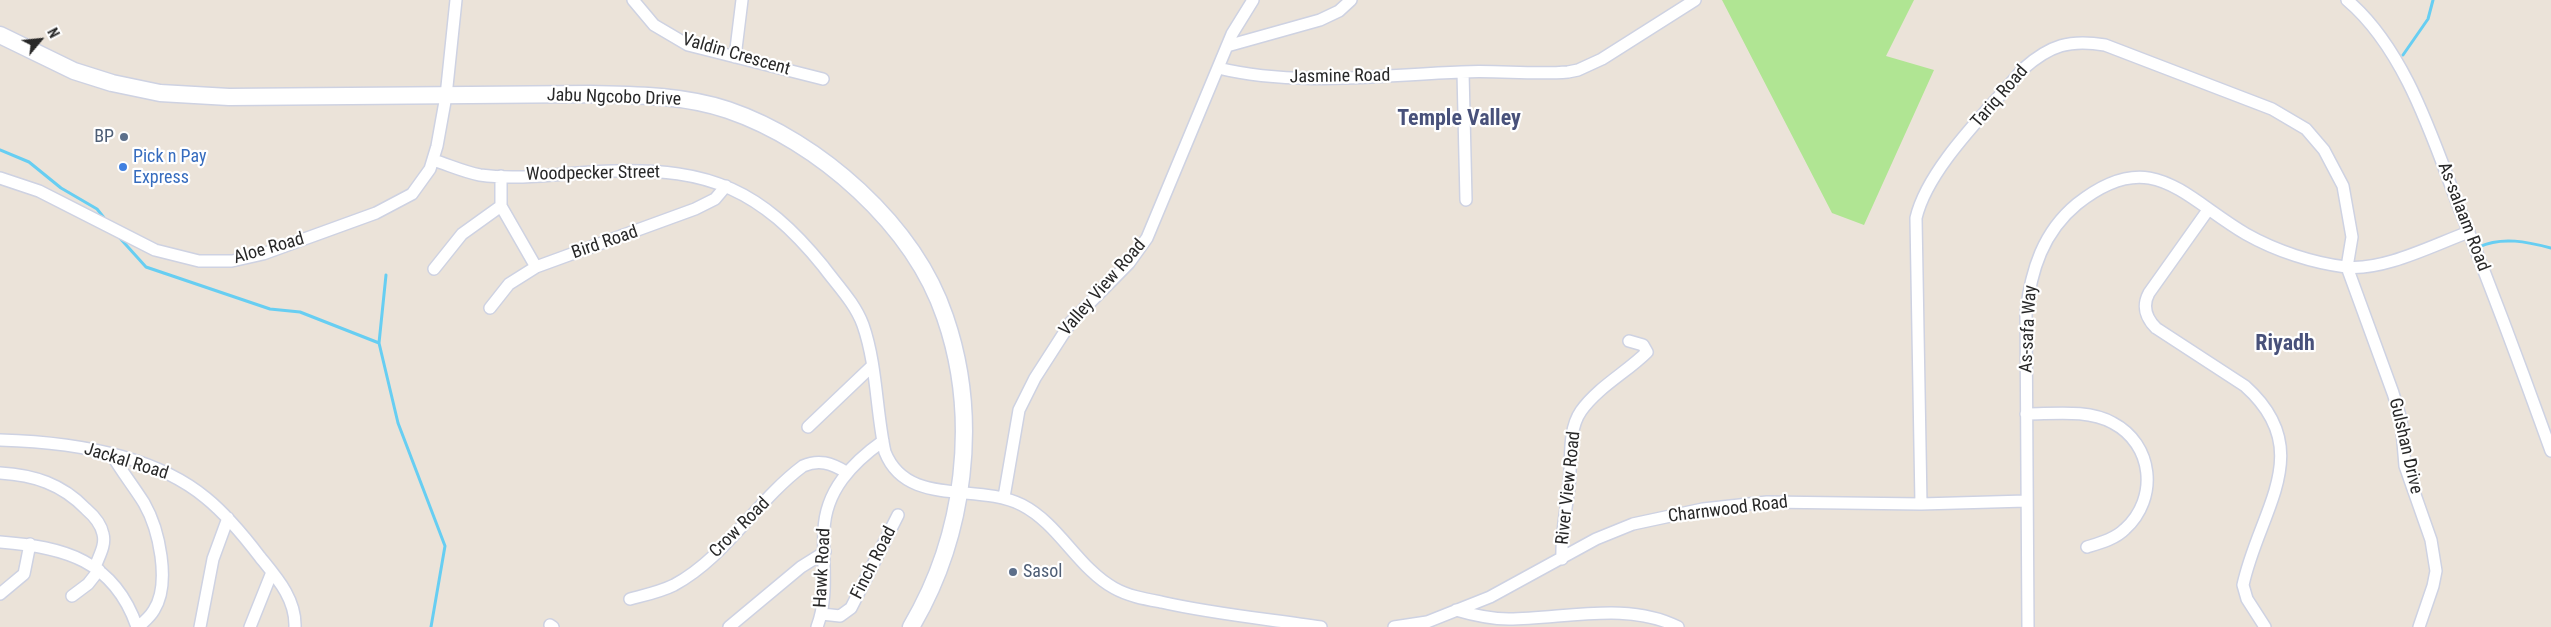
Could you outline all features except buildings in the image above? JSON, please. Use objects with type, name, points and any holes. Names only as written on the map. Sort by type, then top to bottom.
[{"type":"main road","name":"Jabu Ngcobo Drive","points":[[0,35],[74,71],[112,83],[160,93],[229,97],[590,94],[649,96],[692,100],[728,111],[791,140],[841,175],[882,215],[904,242],[934,291],[945,316],[954,349],[962,404],[963,447],[958,492],[948,547],[938,575],[912,627]]},
{"type":"street","name":"Aloe Road","points":[[0,178],[46,194],[160,252],[199,260],[232,261],[280,249],[394,205],[419,186],[433,160],[446,96],[456,0]]},
{"type":"street","name":"Valdin Crescent","points":[[633,0],[643,14],[669,35],[688,45],[823,79]]},
{"type":"street","points":[[735,57],[742,0]]},
{"type":"street","name":"Valley View Road","points":[[1004,497],[1014,435],[1024,396],[1071,322],[1129,263],[1147,238],[1227,46],[1253,0]]},
{"type":"street","points":[[1227,46],[1320,20],[1339,11],[1352,0]]},
{"type":"street","name":"Jasmine Road","points":[[1218,68],[1244,75],[1274,78],[1355,78],[1464,72],[1557,73],[1578,70],[1602,59],[1695,0]]},
{"type":"street","name":"As-salaam Road","points":[[2347,0],[2365,16],[2382,36],[2422,114],[2469,232],[2551,451]]},
{"type":"street","name":"Tariq Road","points":[[1921,504],[1916,218],[1920,200],[1929,182],[1946,160],[2017,76],[2035,58],[2064,44],[2085,42],[2105,45],[2272,109],[2297,122],[2324,150],[2343,186],[2352,236],[2347,267]]},
{"type":"street","points":[[1464,72],[1466,200]]},
{"type":"street","name":"Woodpecker Street","points":[[433,160],[474,174],[501,176],[641,171],[684,175],[726,186],[752,198],[787,225],[826,270],[859,316],[867,338],[883,442],[892,467],[904,480],[920,486],[958,492]]},
{"type":"street","points":[[501,176],[501,206],[536,267]]},
{"type":"street","name":"As-safa Way","points":[[2028,627],[2026,313],[2029,288],[2035,264],[2045,241],[2065,214],[2102,186],[2114,180],[2138,177],[2167,182],[2248,235],[2276,248],[2347,267],[2380,264],[2469,232]]},
{"type":"street","name":"Bird Road","points":[[490,308],[509,284],[536,267],[695,209],[715,199],[726,186]]},
{"type":"street","points":[[434,269],[462,234],[501,206]]},
{"type":"street","points":[[2208,210],[2149,293],[2145,300],[2146,311],[2149,320],[2156,328],[2251,391],[2268,410],[2277,427],[2281,440],[2281,468],[2243,585],[2247,599],[2265,627]]},
{"type":"street","name":"Gulshan Drive","points":[[2347,267],[2393,393],[2401,419],[2406,466],[2432,540],[2436,571],[2419,627]]},
{"type":"street","name":"River View Road","points":[[1562,559],[1561,528],[1569,485],[1574,425],[1580,412],[1593,397],[1647,352],[1643,345],[1629,341]]},
{"type":"street","points":[[808,427],[872,367]]},
{"type":"street","points":[[2026,414],[2085,415],[2104,419],[2128,434],[2144,457],[2148,481],[2143,502],[2134,519],[2116,536],[2087,547]]},
{"type":"street","name":"Jackal Road","points":[[0,440],[49,442],[112,455],[154,468],[178,479],[205,497],[228,518],[272,572],[290,599],[295,627]]},
{"type":"street","name":"Hawk Road","points":[[817,627],[822,614],[825,587],[823,533],[828,510],[846,472],[862,456],[883,442]]},
{"type":"street","points":[[0,542],[54,548],[97,568],[112,582],[127,603],[138,627],[154,611],[158,602],[162,578],[160,557],[154,528],[145,505],[112,455]]},
{"type":"street","name":"Crow Road","points":[[630,599],[657,592],[688,576],[722,547],[803,466],[820,462],[836,466],[846,472]]},
{"type":"street","points":[[0,473],[15,474],[48,482],[68,492],[96,520],[103,534],[102,550],[97,568],[88,584],[72,596]]},
{"type":"street","points":[[958,492],[1004,497],[1023,505],[1041,519],[1096,575],[1114,588],[1134,596],[1184,607],[1321,627]]},
{"type":"street","name":"Charnwood Road","points":[[1394,627],[1427,622],[1520,583],[1596,539],[1633,524],[1703,508],[1767,502],[1921,504],[2026,501]]},
{"type":"street","name":"Finch Road","points":[[822,614],[840,616],[851,608],[898,515]]},
{"type":"street","points":[[200,627],[213,559],[228,518]]},
{"type":"street","points":[[0,594],[24,574],[30,544]]},
{"type":"street","points":[[729,627],[801,567],[824,552]]},
{"type":"street","points":[[250,627],[272,572]]},
{"type":"street","points":[[1456,610],[1510,619],[1597,614],[1652,616],[1678,627]]},
{"type":"green space","points":[[1722,0],[1914,0],[1886,56],[1934,70],[1864,225],[1832,213]]},
{"type":"waterway","points":[[2403,55],[2428,19],[2433,0]]},
{"type":"waterway","points":[[0,150],[29,162],[61,188],[97,209],[105,219]]},
{"type":"waterway","points":[[118,236],[146,267],[270,309],[300,312],[379,343]]},
{"type":"waterway","points":[[2479,247],[2497,242],[2515,241],[2551,248]]},
{"type":"waterway","points":[[386,275],[379,343],[398,423],[445,546],[431,627]]},
{"type":"place","name":"BP","points":[[124,137]]},
{"type":"place","name":"Pick n Pay Express","points":[[123,167]]},
{"type":"place","name":"Sasol","points":[[1013,572]]},
{"type":"district","name":"Temple Valley","points":[[1459,119]]},
{"type":"district","name":"Riyadh","points":[[2285,344]]}]
